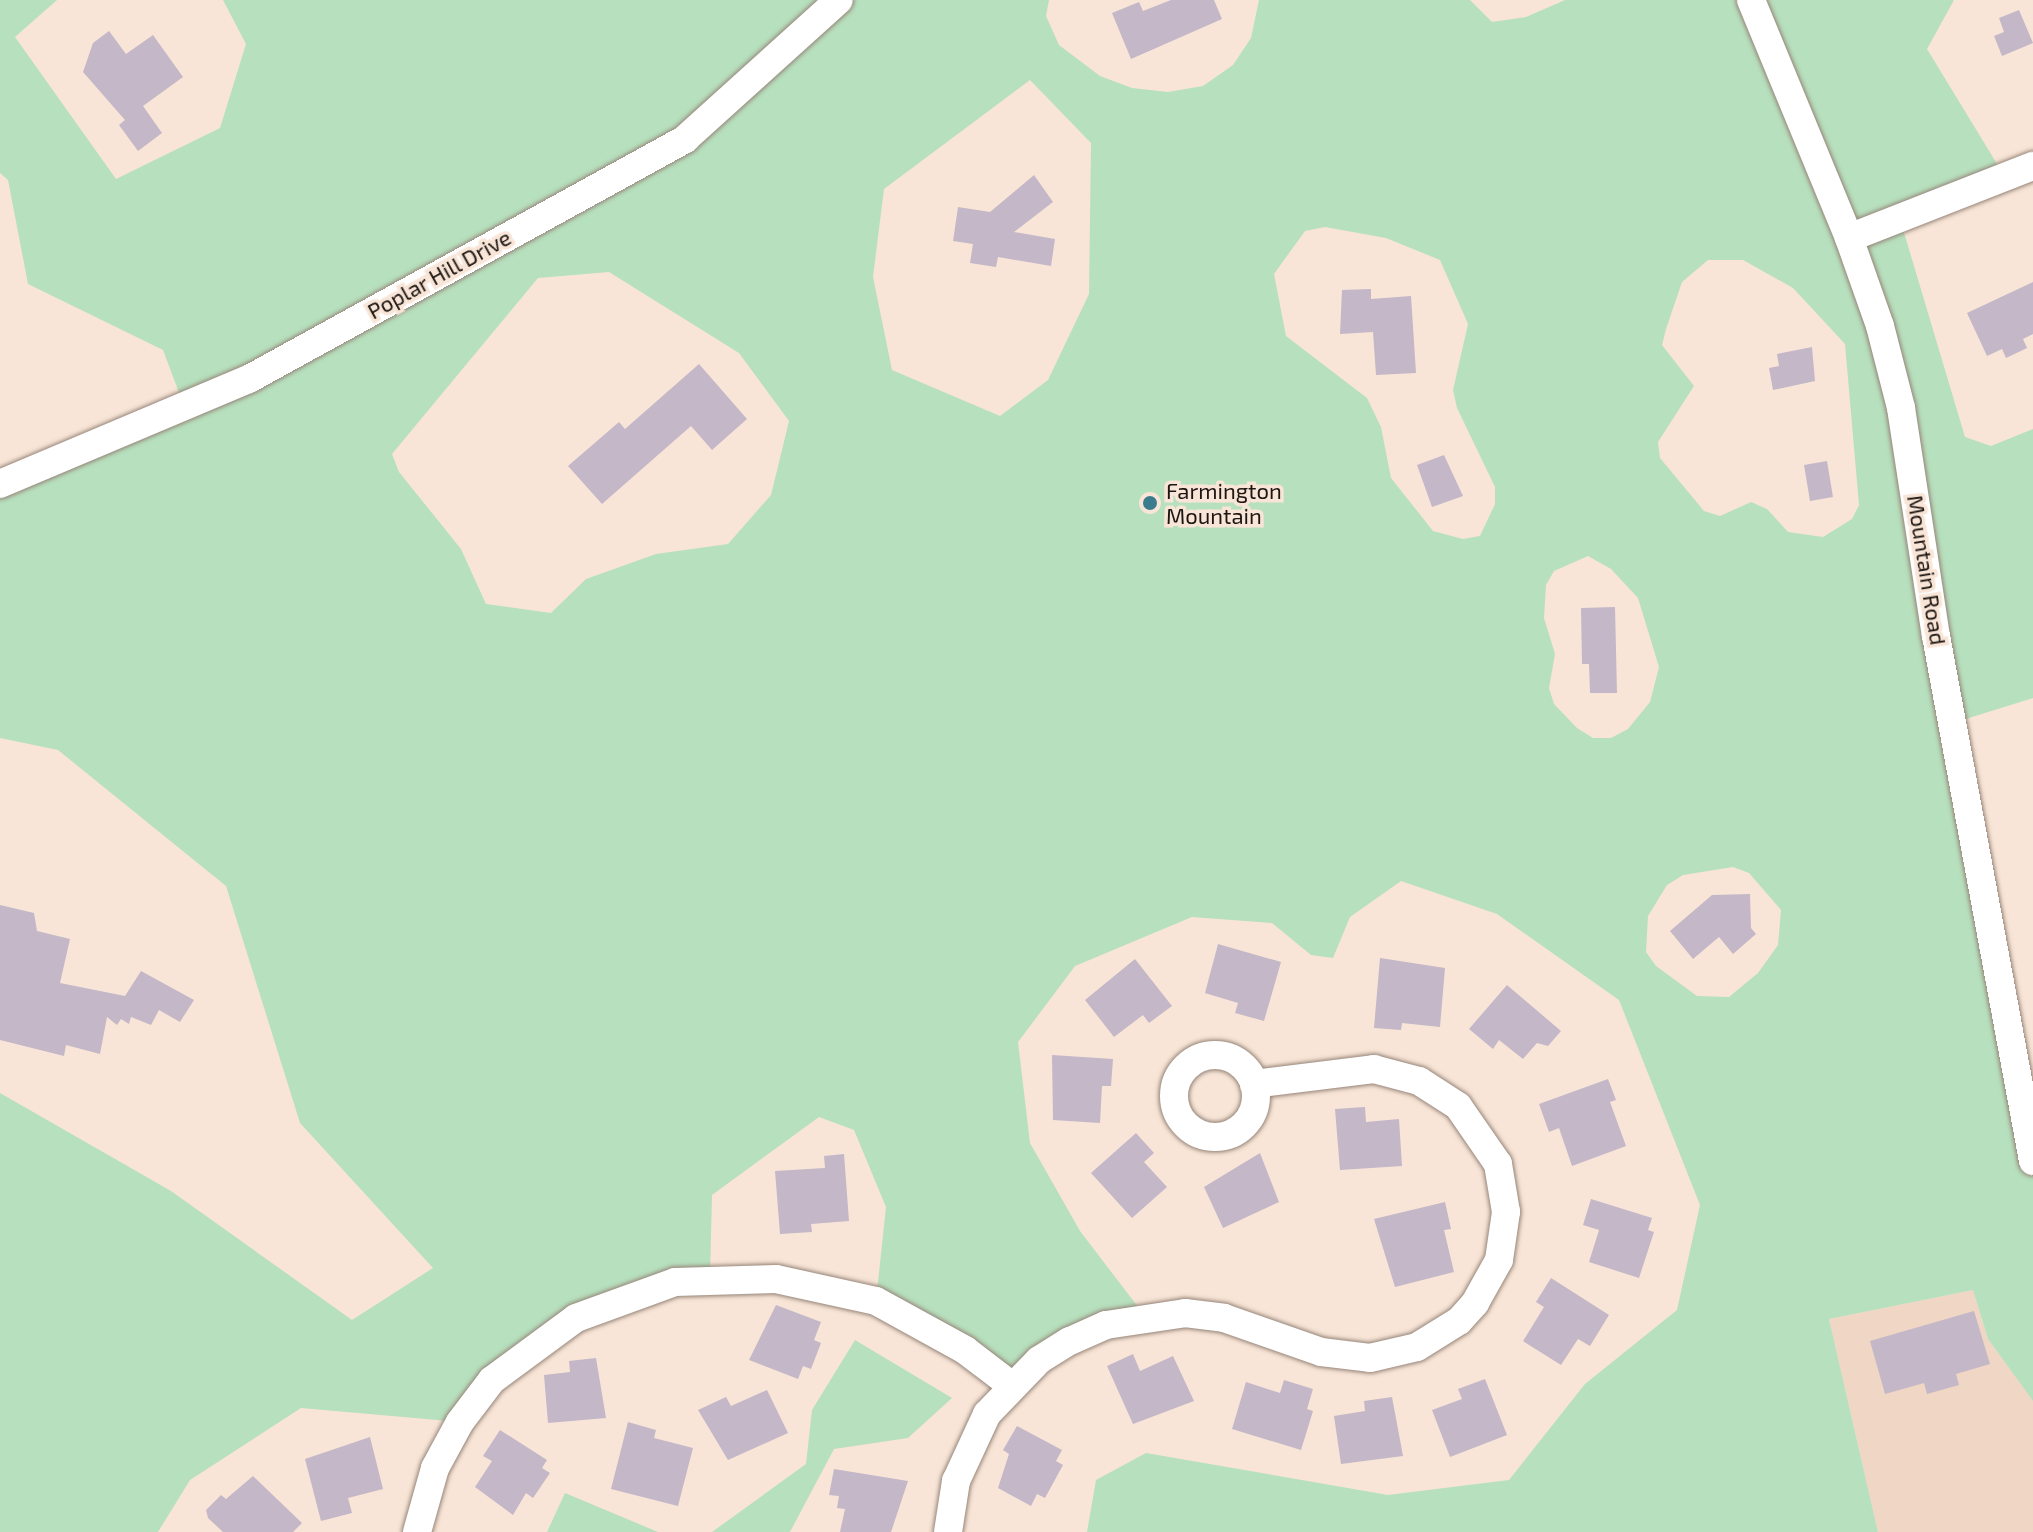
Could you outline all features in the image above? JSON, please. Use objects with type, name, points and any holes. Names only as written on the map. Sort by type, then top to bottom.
[{"type":"street","name":"Poplar Hill Drive","points":[[0,484],[249,379],[685,139],[839,0]]},
{"type":"street","name":"Mountain Road","points":[[1751,0],[1849,238],[1880,326],[1901,408],[1936,636],[2033,1161]]},
{"type":"street","points":[[1849,238],[2033,166]]},
{"type":"street","points":[[948,1532],[956,1481],[969,1446],[1011,1385],[1070,1341],[1145,1316],[1224,1318],[1321,1352],[1370,1358],[1417,1347],[1459,1321],[1475,1303],[1499,1260],[1506,1212],[1498,1164],[1458,1106],[1419,1081],[1374,1069],[1254,1084]]},
{"type":"street","points":[[417,1532],[435,1468],[460,1422],[492,1380],[576,1318],[675,1282],[776,1279],[876,1301],[965,1350],[1011,1385]]},
{"type":"shaded area","points":[[1973,1290],[1988,1339],[2033,1401],[2033,1532],[1878,1532],[1829,1319]]},
{"type":"green space","points":[[0,0],[57,0],[15,37],[116,179],[220,128],[246,44],[223,0],[1049,0],[1046,16],[1059,45],[1100,76],[1132,88],[1168,92],[1203,86],[1233,65],[1251,38],[1259,0],[1470,0],[1492,22],[1526,17],[1565,0],[1954,0],[1927,49],[2005,177],[1900,219],[1965,437],[1991,446],[2033,429],[2033,698],[1953,723],[2033,1161],[2033,1401],[1988,1339],[1973,1290],[1829,1319],[1878,1532],[1087,1532],[1096,1480],[1146,1453],[1388,1495],[1509,1480],[1585,1384],[1677,1310],[1700,1205],[1619,1000],[1497,914],[1401,881],[1350,917],[1333,958],[1311,955],[1272,923],[1192,917],[1075,966],[1018,1042],[1030,1143],[1080,1231],[1145,1316],[1011,1385],[876,1301],[886,1207],[854,1130],[819,1117],[712,1195],[710,1279],[610,1303],[460,1422],[301,1408],[190,1480],[158,1532],[0,1532],[0,1093],[171,1191],[352,1320],[433,1268],[300,1123],[226,886],[58,750],[0,738],[0,484],[184,406],[163,350],[28,284],[8,180],[0,173]],"holes":[[[1030,80],[1091,143],[1089,294],[1048,380],[1000,416],[892,370],[873,277],[884,189]],[[1325,227],[1386,238],[1440,260],[1468,324],[1453,390],[1457,408],[1495,487],[1495,504],[1480,536],[1463,539],[1433,531],[1391,478],[1381,427],[1367,398],[1286,336],[1274,274],[1305,231]],[[1708,260],[1743,260],[1793,288],[1845,344],[1859,505],[1852,519],[1823,537],[1788,532],[1767,509],[1751,502],[1720,516],[1704,511],[1660,458],[1658,442],[1694,386],[1662,345],[1682,282]],[[609,272],[739,353],[789,421],[771,495],[728,544],[656,554],[586,579],[551,613],[486,604],[461,549],[399,472],[392,454],[538,278]],[[1588,556],[1611,569],[1638,598],[1659,667],[1650,702],[1628,729],[1611,738],[1593,738],[1577,728],[1554,704],[1549,688],[1555,654],[1544,618],[1546,585],[1554,571]],[[1733,867],[1749,873],[1781,910],[1778,945],[1758,973],[1729,997],[1697,996],[1656,966],[1646,952],[1648,916],[1667,885],[1683,875]]]},
{"type":"green space","points":[[855,1340],[952,1398],[908,1438],[834,1449],[790,1532],[712,1532],[806,1464],[812,1410]]},
{"type":"green space","points":[[565,1493],[658,1532],[547,1532]]},
{"type":"building","points":[[1171,0],[1214,0],[1222,19],[1131,59],[1112,13],[1139,2],[1143,11]]},
{"type":"building","points":[[2019,10],[2033,43],[2002,56],[1994,36],[2004,32],[1999,18]]},
{"type":"building","points":[[109,31],[126,54],[153,35],[183,77],[143,106],[162,133],[138,151],[119,125],[125,120],[83,72],[93,43]]},
{"type":"building","points":[[1034,175],[1053,202],[1014,232],[1055,239],[1051,266],[998,257],[996,267],[970,263],[973,244],[953,241],[958,207],[990,212]]},
{"type":"building","points":[[2033,282],[2033,334],[2023,339],[2027,348],[2006,358],[2002,349],[1987,356],[1967,313]]},
{"type":"building","points":[[1371,289],[1371,299],[1411,296],[1416,373],[1376,375],[1373,332],[1340,334],[1342,290]]},
{"type":"building","points":[[1812,347],[1815,381],[1773,390],[1769,368],[1779,366],[1777,354]]},
{"type":"building","points":[[699,364],[747,419],[712,450],[691,426],[602,504],[568,466],[619,422],[625,429]]},
{"type":"building","points":[[1444,455],[1463,496],[1432,507],[1417,465]]},
{"type":"building","points":[[1827,461],[1833,497],[1810,501],[1804,465]]},
{"type":"building","points":[[1615,607],[1617,693],[1590,693],[1589,664],[1582,664],[1581,608]]},
{"type":"building","points":[[1750,894],[1751,928],[1756,934],[1733,954],[1719,937],[1693,959],[1670,931],[1712,895]]},
{"type":"building","points":[[0,905],[34,913],[37,931],[70,939],[60,983],[125,996],[141,971],[194,1000],[180,1022],[159,1010],[151,1025],[131,1017],[129,1024],[121,1019],[117,1025],[107,1017],[100,1054],[66,1045],[64,1056],[0,1040]]},
{"type":"building","points":[[1218,944],[1281,962],[1264,1021],[1235,1013],[1238,1003],[1205,993]]},
{"type":"building","points":[[1380,958],[1445,968],[1440,1027],[1402,1023],[1401,1030],[1374,1028]]},
{"type":"building","points":[[1135,959],[1172,1006],[1149,1023],[1143,1015],[1114,1037],[1085,1000]]},
{"type":"building","points":[[1507,985],[1561,1031],[1548,1046],[1537,1043],[1523,1059],[1499,1040],[1493,1049],[1469,1029]]},
{"type":"building","points":[[1052,1055],[1113,1059],[1111,1086],[1102,1086],[1100,1123],[1053,1120]]},
{"type":"building","points":[[1608,1079],[1616,1100],[1610,1102],[1626,1146],[1572,1166],[1559,1128],[1549,1132],[1539,1104]]},
{"type":"building","points":[[1365,1107],[1366,1122],[1399,1119],[1402,1166],[1340,1170],[1335,1109]]},
{"type":"building","points":[[1136,1133],[1154,1153],[1144,1162],[1167,1187],[1132,1218],[1091,1173]]},
{"type":"building","points":[[1260,1153],[1279,1202],[1223,1228],[1204,1187]]},
{"type":"building","points":[[844,1154],[849,1221],[811,1224],[812,1232],[780,1234],[775,1171],[825,1168],[824,1156]]},
{"type":"building","points":[[1591,1199],[1652,1218],[1648,1230],[1654,1232],[1639,1278],[1589,1262],[1599,1230],[1583,1225]]},
{"type":"building","points":[[1445,1202],[1451,1229],[1444,1230],[1454,1272],[1395,1287],[1374,1219]]},
{"type":"building","points":[[1551,1278],[1609,1315],[1590,1346],[1578,1339],[1561,1365],[1523,1341],[1544,1307],[1536,1302]]},
{"type":"building","points":[[776,1305],[821,1322],[814,1340],[821,1343],[811,1369],[803,1366],[798,1379],[749,1360]]},
{"type":"building","points":[[1974,1311],[1990,1364],[1956,1374],[1959,1385],[1927,1394],[1924,1383],[1885,1394],[1870,1341]]},
{"type":"building","points":[[1133,1354],[1140,1371],[1173,1356],[1194,1401],[1133,1424],[1107,1366]]},
{"type":"building","points":[[596,1358],[606,1418],[548,1423],[544,1375],[570,1372],[569,1361]]},
{"type":"building","points":[[1485,1379],[1507,1435],[1450,1457],[1432,1410],[1462,1399],[1458,1389]]},
{"type":"building","points":[[1284,1380],[1313,1389],[1307,1409],[1313,1411],[1301,1450],[1232,1429],[1246,1382],[1280,1393]]},
{"type":"building","points":[[767,1390],[788,1433],[728,1460],[698,1410],[726,1397],[731,1406]]},
{"type":"building","points":[[1392,1397],[1403,1456],[1341,1464],[1334,1416],[1365,1411],[1364,1401]]},
{"type":"building","points":[[628,1422],[656,1430],[654,1438],[693,1448],[678,1506],[611,1489]]},
{"type":"building","points":[[1017,1426],[1062,1450],[1056,1461],[1063,1465],[1045,1498],[1037,1494],[1031,1506],[998,1488],[1009,1454],[1003,1450]]},
{"type":"building","points":[[500,1430],[547,1460],[542,1468],[550,1473],[533,1498],[526,1493],[513,1515],[475,1487],[492,1461],[483,1456]]},
{"type":"building","points":[[370,1437],[383,1489],[348,1498],[352,1513],[321,1521],[305,1459]]},
{"type":"building","points":[[834,1469],[908,1481],[891,1532],[840,1532],[845,1509],[837,1508],[839,1496],[829,1495]]},
{"type":"building","points":[[253,1476],[302,1523],[293,1532],[223,1532],[208,1518],[206,1510],[221,1495],[226,1499]]},
{"type":"place","name":"Farmington Mountain","points":[[1150,503]]}]
